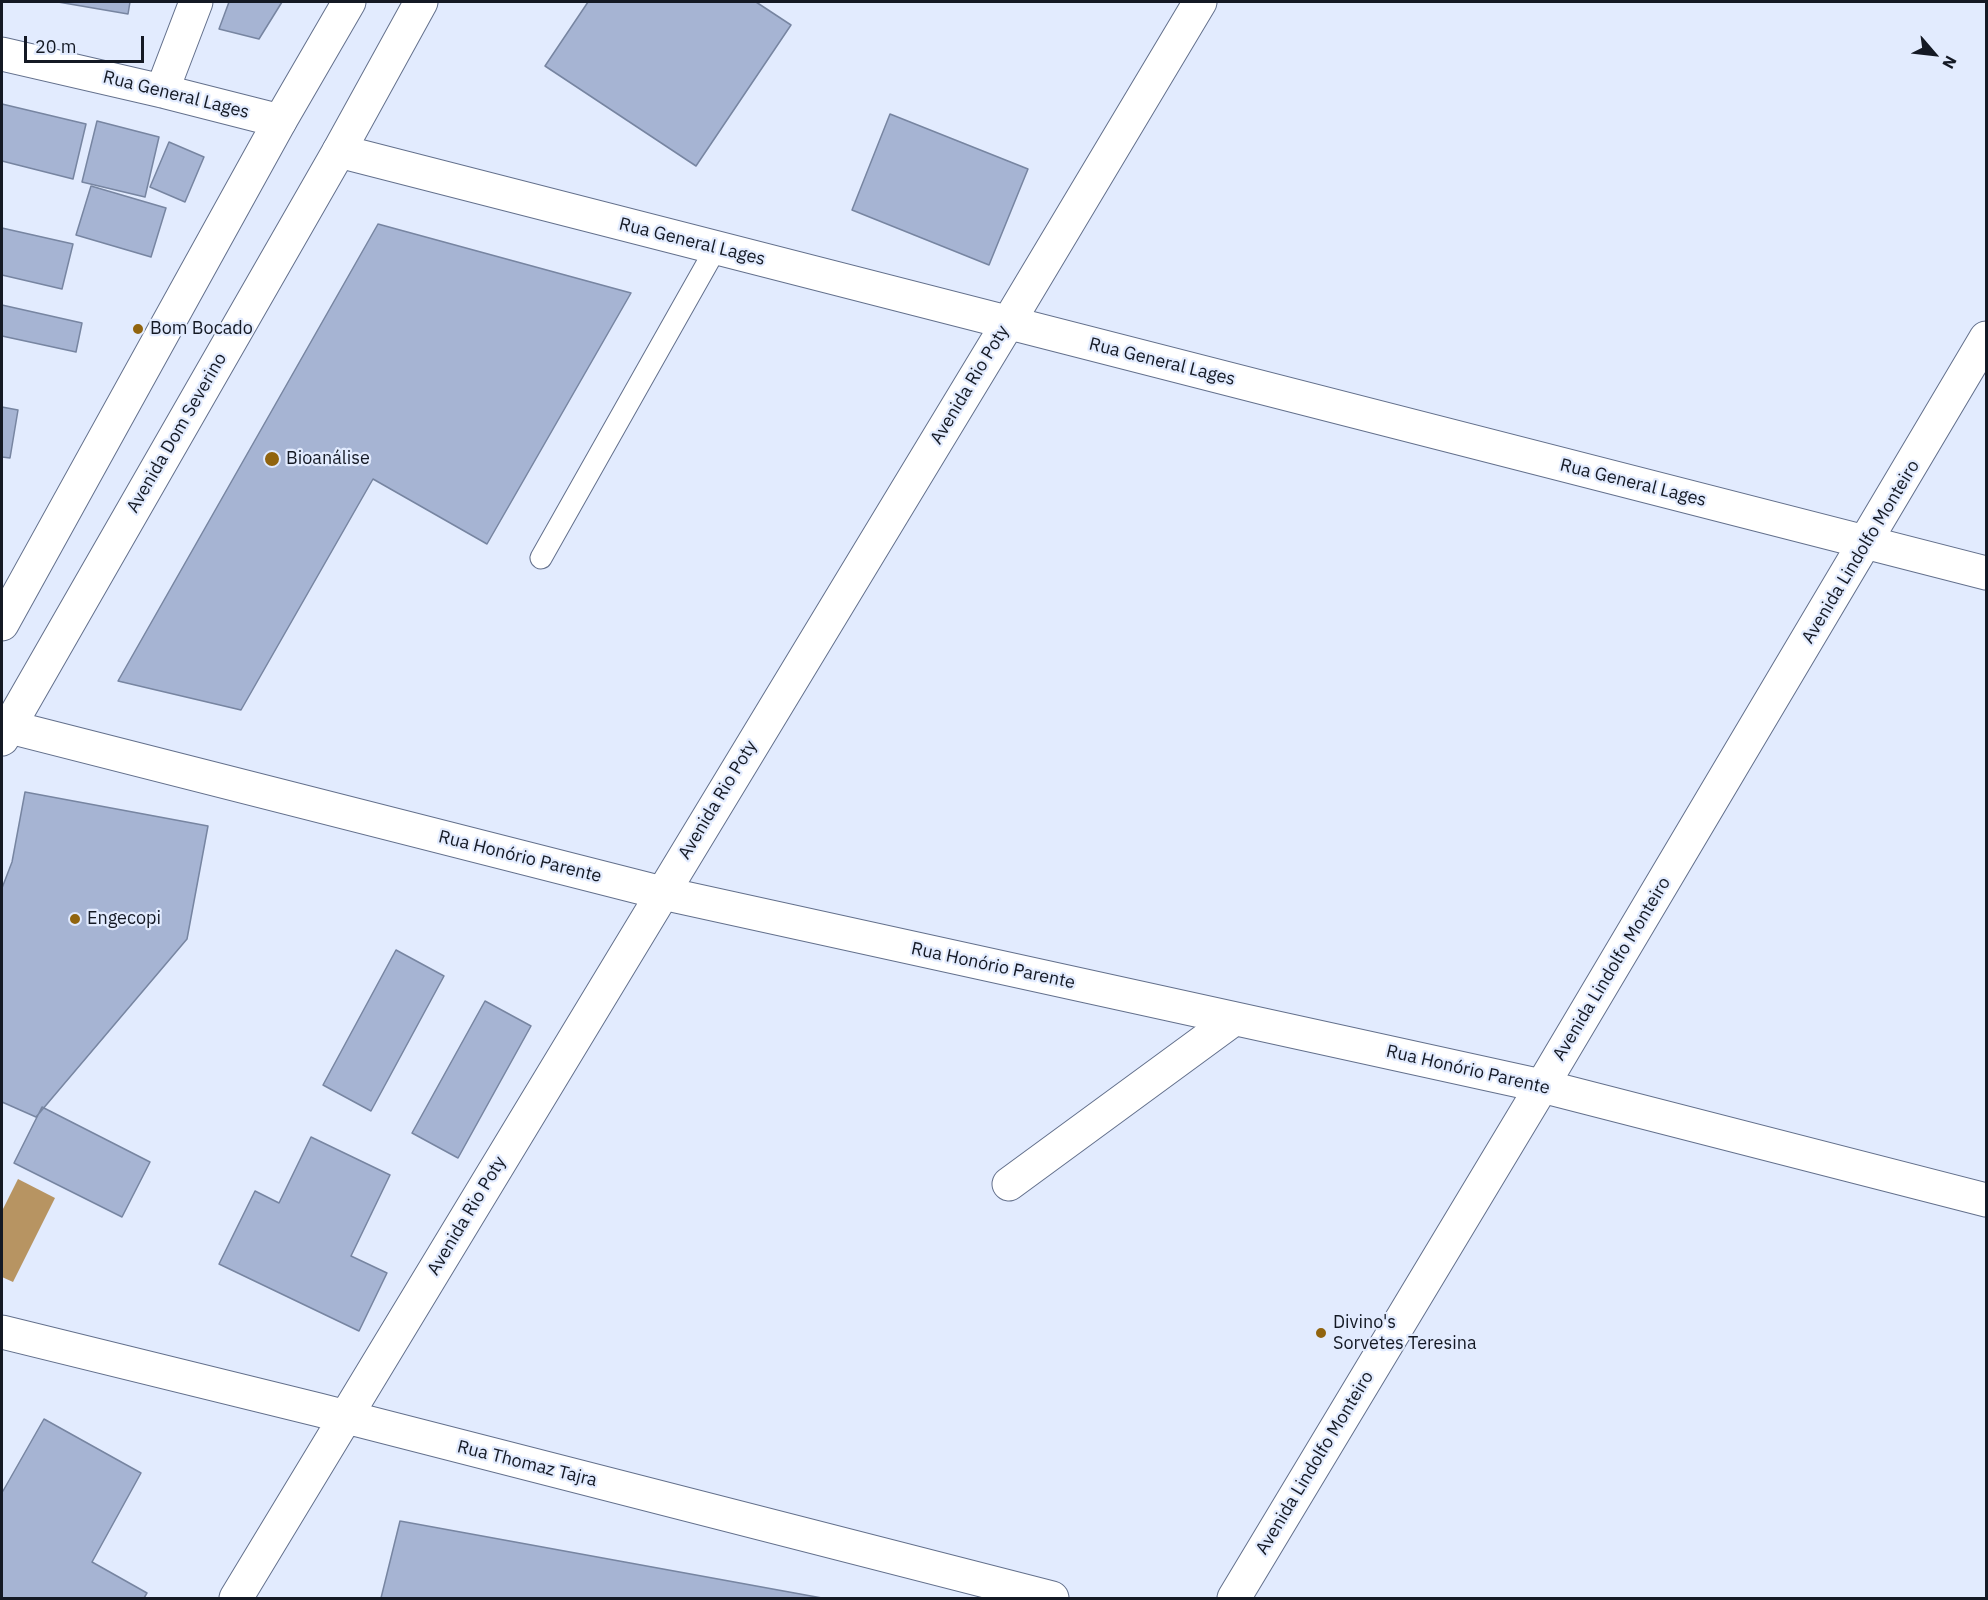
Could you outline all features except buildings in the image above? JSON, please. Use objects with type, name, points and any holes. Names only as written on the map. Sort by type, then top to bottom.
[{"type":"street","points":[[162,91],[196,2]]},
{"type":"street","points":[[2,624],[348,2]]},
{"type":"street","name":"Avenida Dom Severino","points":[[4,731],[339,151],[421,2]]},
{"type":"street","name":"Avenida Rio Poty","points":[[236,1599],[1200,2]]},
{"type":"street","name":"Rua General Lages","points":[[2,54],[280,121]]},
{"type":"street","name":"Rua General Lages","points":[[339,151],[1986,573]]},
{"type":"street","name":"Avenida Lindolfo Monteiro","points":[[1234,1599],[1867,543],[1986,338]]},
{"type":"street","name":"Rua Honório Parente","points":[[4,731],[662,893],[1542,1086],[1986,1200]]},
{"type":"street","points":[[1009,1184],[1234,1019]]},
{"type":"street","name":"Rua Thomaz Tajra","points":[[2,1332],[346,1417],[1052,1599]]},
{"type":"lane","points":[[541,558],[716,248]]},
{"type":"shaded area","points":[[18,1179],[55,1198],[13,1282],[2,1277],[2,1211]]},
{"type":"place","name":"Bom Bocado","points":[[138,329]]},
{"type":"place","name":"Bioanálise","points":[[272,459]]},
{"type":"place","name":"Engecopi","points":[[75,919]]},
{"type":"place","name":"Divino's Sorvetes Teresina","points":[[1321,1333]]}]
